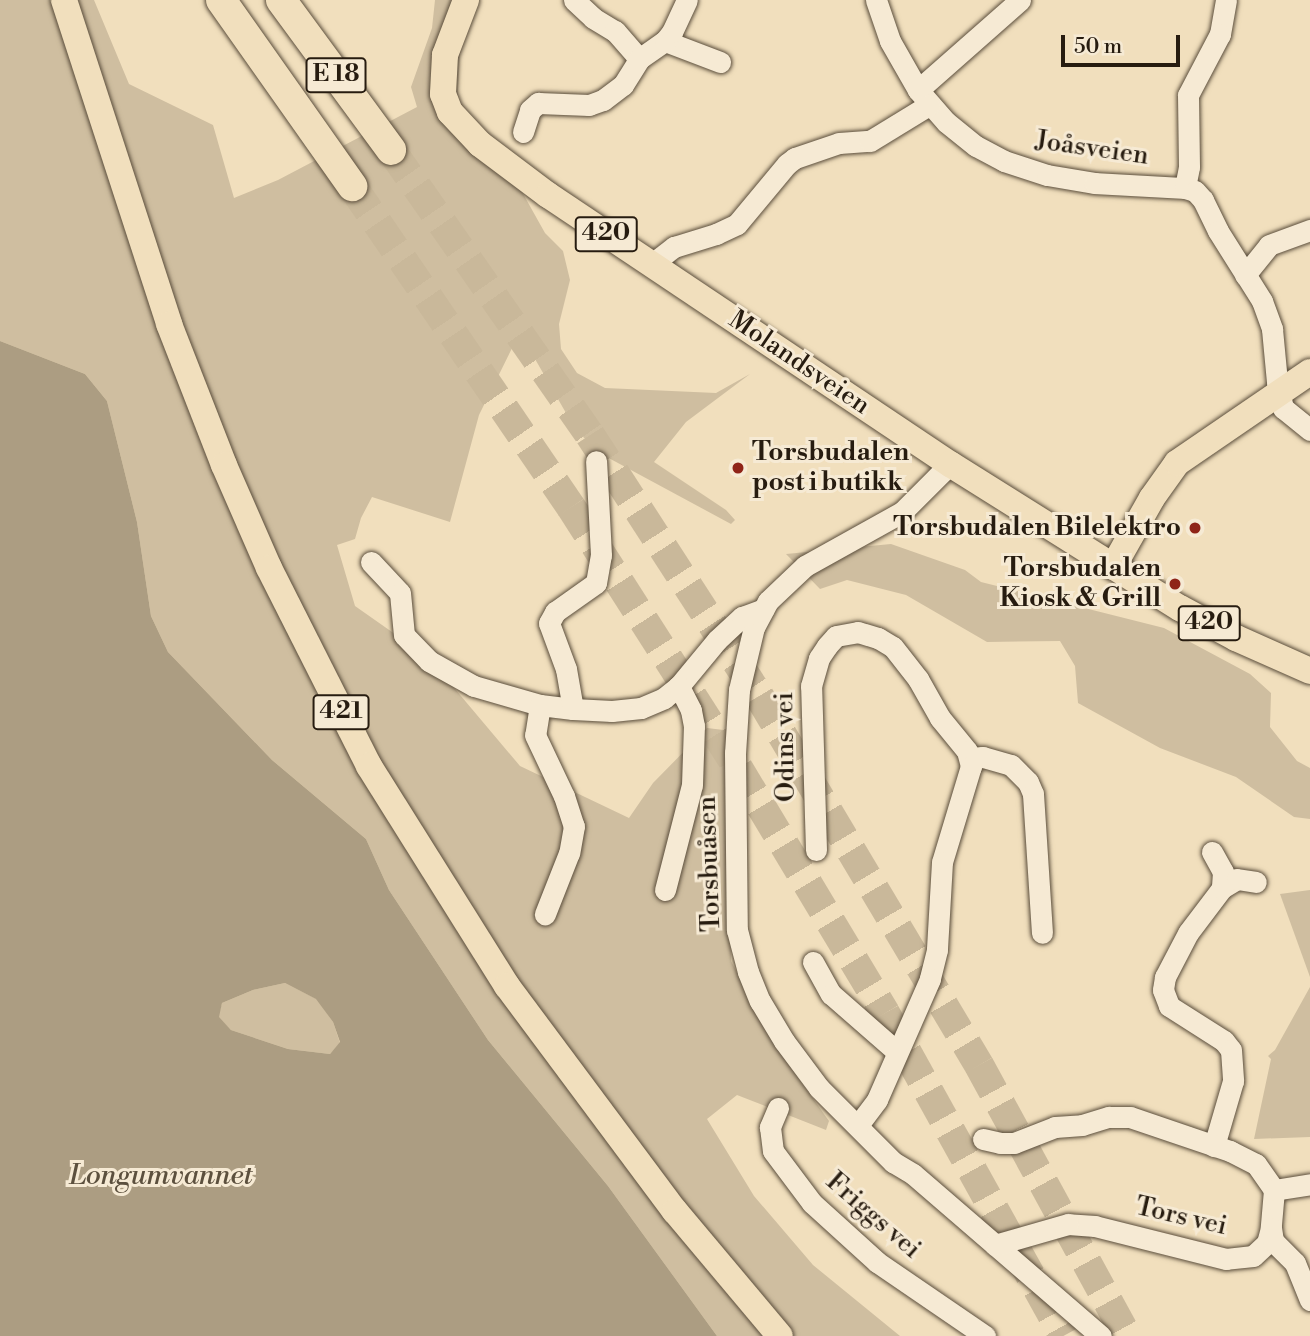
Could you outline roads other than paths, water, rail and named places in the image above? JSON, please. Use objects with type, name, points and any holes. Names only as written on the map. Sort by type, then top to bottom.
[{"type":"highway","name":"E 18","points":[[221,0],[352,186]]},
{"type":"highway","name":"E 18","points":[[281,0],[391,150]]},
{"type":"main road","name":"421","points":[[53,0],[159,328],[214,469],[259,572],[360,772],[498,992],[666,1217],[766,1336]]},
{"type":"main road","name":"421","points":[[64,0],[169,324],[224,465],[269,568],[369,766],[507,986],[675,1211],[780,1336]]},
{"type":"main road","name":"Molandsveien","points":[[466,0],[451,33],[442,74],[443,94],[450,112],[480,144],[652,264],[950,464],[1113,566],[1236,638],[1310,671]]},
{"type":"main road","points":[[1113,566],[1152,498],[1177,463],[1310,372]]},
{"type":"street","points":[[574,0],[593,18],[615,31],[639,59]]},
{"type":"street","points":[[523,132],[530,110],[538,103],[589,105],[603,100],[623,85],[639,59],[665,41],[687,0]]},
{"type":"street","name":"Joåsveien","points":[[876,0],[883,26],[923,98],[976,146],[1025,169],[1094,183],[1185,188]]},
{"type":"street","points":[[652,264],[674,247],[716,234],[737,224],[787,164],[829,146],[870,141],[923,98],[1020,0]]},
{"type":"street","points":[[1226,0],[1220,34],[1188,95],[1189,167],[1185,188],[1195,191],[1203,200],[1268,316],[1283,408],[1310,430]]},
{"type":"street","points":[[665,41],[720,62]]},
{"type":"street","points":[[1245,275],[1269,245],[1310,230]]},
{"type":"street","points":[[573,709],[566,669],[549,622],[555,611],[596,583],[601,555],[596,461]]},
{"type":"street","name":"Torsbuåsen","points":[[950,464],[902,512],[805,566],[768,601],[754,626],[739,690],[735,753],[737,930],[756,991],[784,1041],[819,1088],[894,1162],[913,1174],[1101,1336]]},
{"type":"street","points":[[371,562],[400,593],[404,635],[429,661],[474,686],[540,705],[573,709],[612,712],[641,708],[664,698],[679,686],[717,640],[741,617],[764,609]]},
{"type":"street","name":"Odins vei","points":[[816,850],[811,686],[819,658],[836,636],[858,632],[878,638],[893,648],[970,758]]},
{"type":"street","points":[[665,890],[692,785],[694,726],[691,710],[679,686]]},
{"type":"street","points":[[540,705],[535,735],[564,796],[574,826],[569,853],[545,914]]},
{"type":"street","points":[[858,1125],[877,1100],[896,1051],[930,979],[937,950],[942,862],[967,785],[970,758],[983,757],[1011,765],[1028,782],[1034,794],[1042,933]]},
{"type":"street","points":[[1212,852],[1223,872],[1222,888]]},
{"type":"street","points":[[1214,1146],[1233,1081],[1231,1050],[1224,1041],[1169,1006],[1163,990],[1165,977],[1181,944],[1222,888],[1237,879],[1256,882]]},
{"type":"street","points":[[813,962],[831,995],[896,1051]]},
{"type":"street","name":"Friggs vei","points":[[778,1108],[770,1127],[773,1151],[812,1203],[877,1262],[985,1336]]},
{"type":"street","points":[[983,1139],[1014,1143],[1055,1127],[1082,1125],[1109,1117],[1130,1118],[1214,1146],[1256,1164],[1273,1190],[1273,1241],[1295,1264],[1310,1300]]},
{"type":"street","points":[[1273,1190],[1310,1184]]},
{"type":"street","name":"Tors vei","points":[[995,1245],[1068,1223],[1095,1226],[1226,1259],[1253,1256],[1267,1243],[1271,1228]]},
{"type":"water","name":"Longumvannet","points":[[0,341],[85,374],[107,401],[137,522],[151,616],[168,652],[272,760],[366,839],[389,890],[488,1040],[608,1186],[717,1336],[0,1336]],"holes":[[[285,983],[316,999],[333,1022],[340,1042],[330,1054],[288,1049],[231,1030],[219,1017],[222,1003],[253,990]]]},
{"type":"tunnel","points":[[391,150],[590,435],[759,696],[979,1065],[1127,1336]]},
{"type":"tunnel","points":[[352,186],[571,507],[738,768],[885,1013],[1064,1336]]},
{"type":"place","name":"Torsbudalen post i butikk","points":[[738,468]]},
{"type":"place","name":"Torsbudalen Bilelektro","points":[[1195,528]]},
{"type":"place","name":"Torsbudalen Kiosk & Grill","points":[[1175,584]]}]
